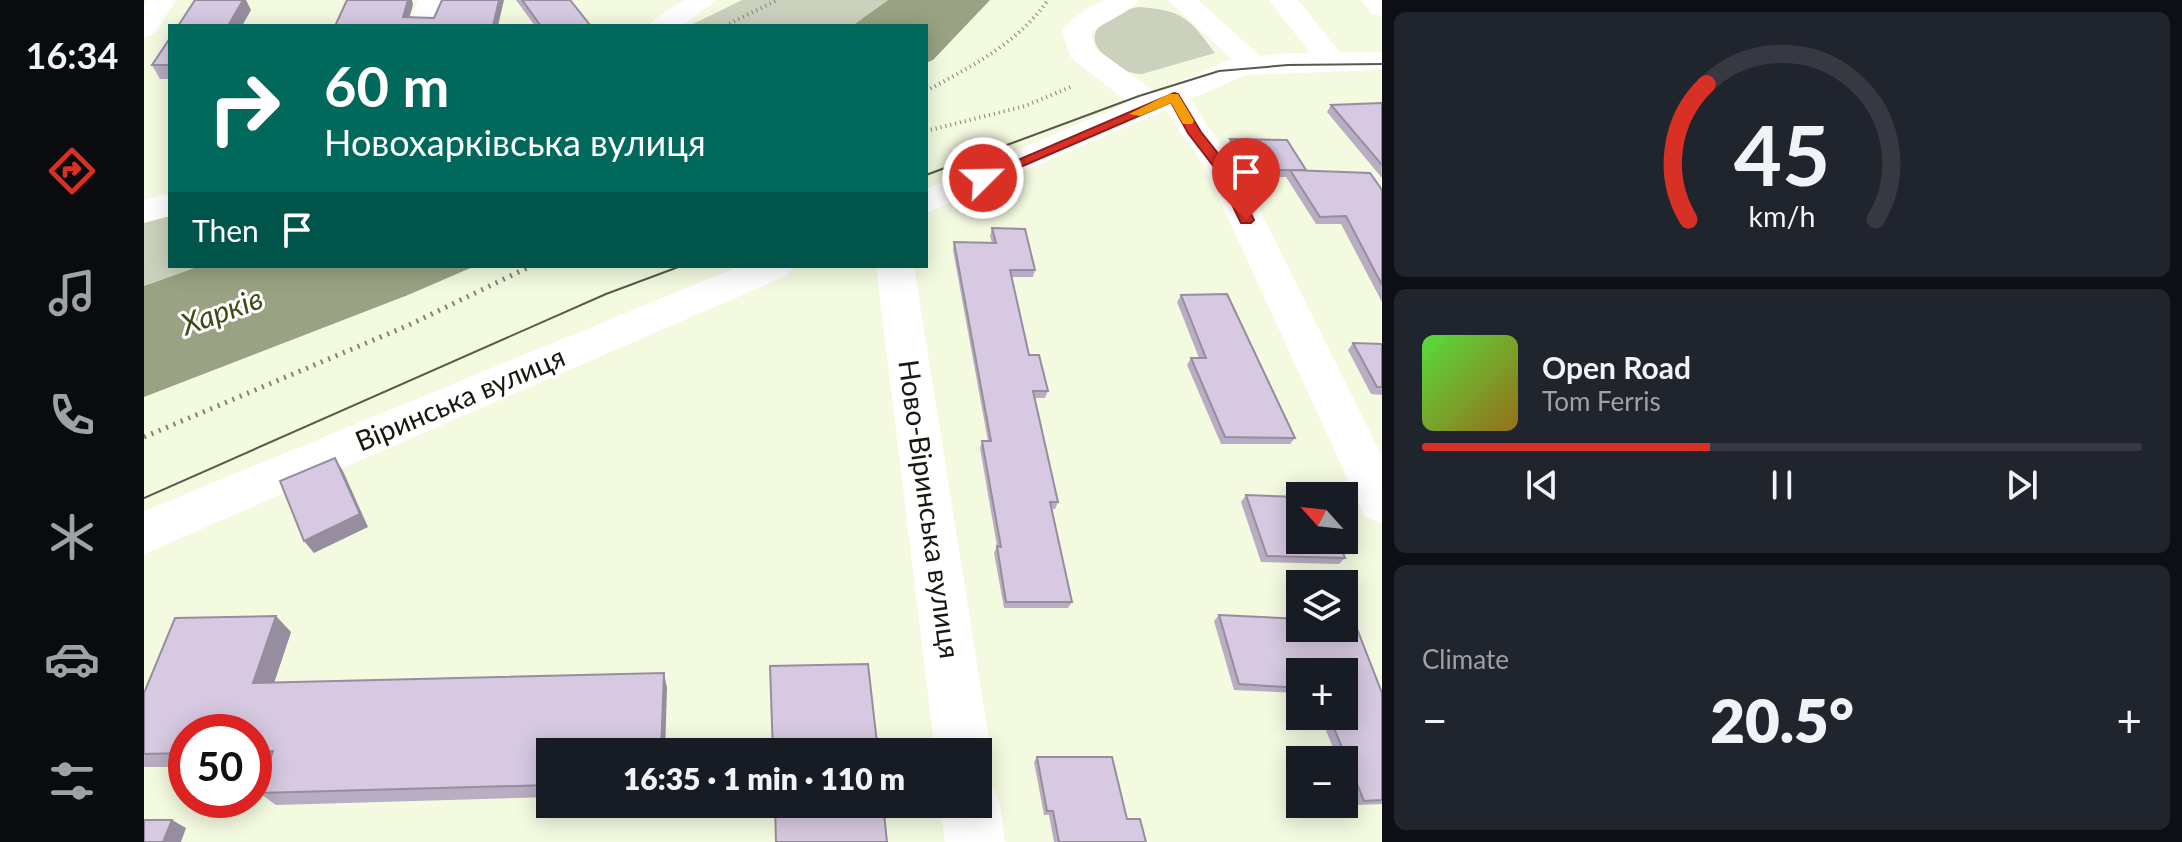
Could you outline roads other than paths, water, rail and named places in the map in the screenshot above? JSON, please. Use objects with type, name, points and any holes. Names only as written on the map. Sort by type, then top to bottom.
[{"type":"street","points":[[144,28],[162,0]]},
{"type":"street","points":[[424,24],[432,0]]},
{"type":"street","points":[[666,24],[703,0]]},
{"type":"street","points":[[1125,0],[1094,16],[1076,31],[1081,52],[1107,71],[1163,101],[1195,133],[1221,166],[1382,503]]},
{"type":"street","points":[[1182,0],[1253,63]]},
{"type":"street","points":[[1283,0],[1332,61]]},
{"type":"street","points":[[1375,0],[1382,8]]},
{"type":"street","points":[[928,201],[1253,63],[1382,61]]},
{"type":"street","points":[[144,212],[168,205]]},
{"type":"street","name":"Віринська вулиця","points":[[144,533],[770,268]]},
{"type":"street","name":"Ново-Віринська вулиця","points":[[895,268],[961,738]]},
{"type":"street","points":[[972,818],[975,842]]},
{"type":"water","points":[[888,0],[990,0],[928,62],[928,24],[855,24]]},
{"type":"water","name":"Харків","points":[[194,268],[470,268],[144,397],[144,286]]},
{"type":"tram line","points":[[928,174],[1139,96],[1219,71],[1288,65],[1382,64]]},
{"type":"tram line","points":[[144,498],[606,294],[676,268]]}]
